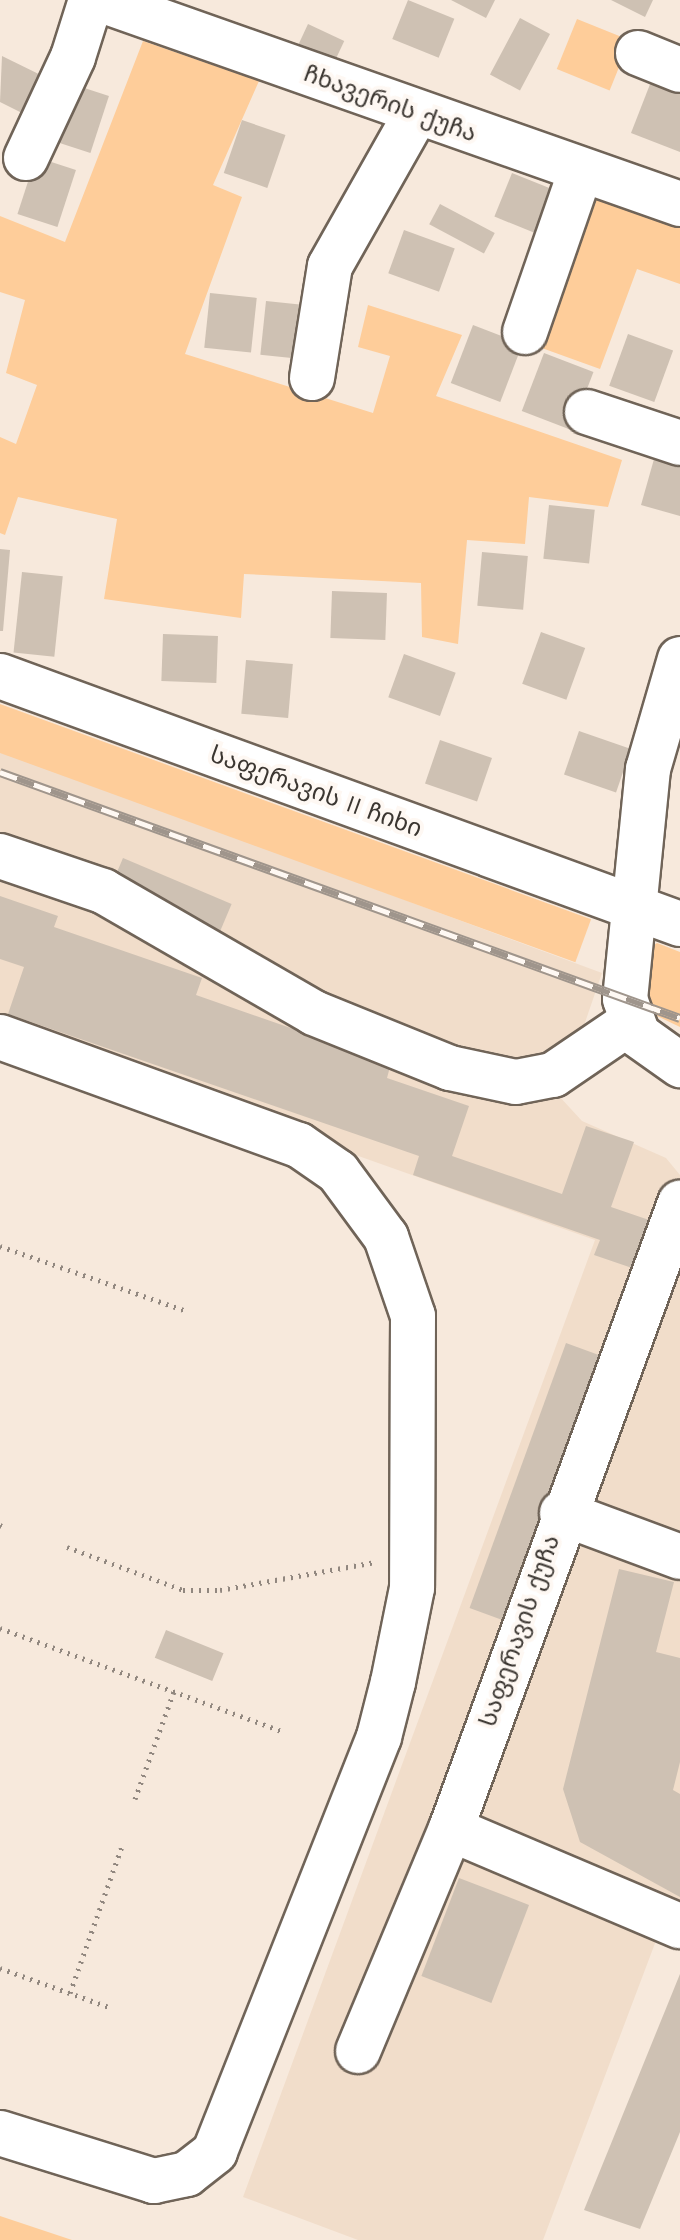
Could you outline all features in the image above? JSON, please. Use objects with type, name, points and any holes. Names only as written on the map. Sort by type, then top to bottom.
[{"type":"street","points":[[26,158],[73,57],[91,0]]},
{"type":"street","name":"ჩხავერის ქუჩა","points":[[101,0],[416,114],[680,204]]},
{"type":"street","points":[[638,53],[680,70]]},
{"type":"street","points":[[312,378],[330,266],[416,114]]},
{"type":"street","points":[[525,332],[581,170]]},
{"type":"street","points":[[587,412],[680,443]]},
{"type":"street","points":[[680,659],[648,769],[631,906],[625,999],[631,1022],[651,1048],[680,1065]]},
{"type":"street","name":"საფერავის II ჩიხი","points":[[0,676],[631,906]]},
{"type":"street","points":[[0,856],[103,891],[302,1007],[450,1068],[516,1082],[553,1075],[631,1022]]},
{"type":"street","points":[[631,906],[680,924]]},
{"type":"street","points":[[0,1037],[299,1145],[338,1172],[386,1237],[413,1316],[412,1588],[379,1737],[215,2152],[187,2174],[154,2181],[0,2133]]},
{"type":"street","name":"საფერავის ქუჩა","points":[[358,2051],[451,1829],[562,1513],[680,1203]]},
{"type":"street","points":[[562,1513],[680,1557]]},
{"type":"street","points":[[451,1829],[680,1926]]},
{"type":"path","points":[[0,1246],[187,1311]]},
{"type":"path","points":[[67,1547],[183,1590],[220,1590],[411,1555]]},
{"type":"path","points":[[0,1628],[282,1731]]},
{"type":"path","points":[[135,1799],[174,1691]]},
{"type":"path","points":[[70,1993],[122,1846]]},
{"type":"path","points":[[0,1968],[109,2007]]},
{"type":"shaded area","points":[[577,19],[630,40],[610,90],[557,69]]},
{"type":"shaded area","points":[[143,41],[259,81],[213,185],[242,197],[185,354],[373,413],[390,356],[358,347],[368,305],[462,335],[436,396],[622,460],[608,507],[529,497],[525,544],[467,540],[458,644],[422,637],[421,583],[244,574],[241,618],[104,599],[117,519],[18,497],[5,535],[0,533],[0,437],[16,444],[37,385],[6,373],[25,300],[0,292],[0,216],[65,242]]},
{"type":"shaded area","points":[[597,190],[680,220],[680,284],[637,269],[600,369],[539,347]]},
{"type":"shaded area","points":[[0,704],[591,919],[575,962],[0,753]]},
{"type":"shaded area","points":[[0,750],[602,973],[578,1043],[536,1071],[582,1121],[666,1158],[680,1175],[680,1946],[657,1938],[543,2240],[358,2240],[243,2197],[595,1240],[0,1029]]},
{"type":"shaded area","points":[[657,943],[680,952],[680,1027],[653,1014],[646,994],[651,947]]},
{"type":"shaded area","points":[[0,2216],[72,2240],[0,2240]]},
{"type":"building","points":[[408,0],[454,19],[439,58],[392,39]]},
{"type":"building","points":[[451,0],[495,0],[486,18]]},
{"type":"building","points":[[611,0],[653,0],[645,17]]},
{"type":"building","points":[[520,18],[550,34],[520,90],[490,75]]},
{"type":"building","points":[[308,24],[344,41],[332,68],[295,51]]},
{"type":"building","points":[[2,56],[55,82],[36,120],[0,102]]},
{"type":"building","points":[[654,74],[680,84],[680,152],[631,133]]},
{"type":"building","points":[[69,83],[109,96],[90,153],[50,140]]},
{"type":"building","points":[[242,120],[285,135],[267,188],[224,173]]},
{"type":"building","points":[[36,157],[76,170],[57,227],[17,214]]},
{"type":"building","points":[[512,173],[563,194],[545,237],[494,217]]},
{"type":"building","points":[[440,204],[495,233],[484,253],[429,224]]},
{"type":"building","points":[[404,230],[455,248],[439,292],[388,273]]},
{"type":"building","points":[[210,293],[257,298],[251,353],[204,348]]},
{"type":"building","points":[[266,301],[312,306],[306,360],[260,355]]},
{"type":"building","points":[[473,325],[522,344],[500,402],[451,383]]},
{"type":"building","points":[[628,334],[673,350],[654,402],[609,386]]},
{"type":"building","points":[[544,353],[593,372],[571,430],[522,411]]},
{"type":"building","points":[[656,452],[680,459],[680,516],[641,505]]},
{"type":"building","points":[[549,505],[595,510],[589,564],[543,559]]},
{"type":"building","points":[[0,549],[10,550],[3,631],[0,631]]},
{"type":"building","points":[[482,552],[528,556],[523,610],[477,606]]},
{"type":"building","points":[[22,572],[63,576],[54,657],[14,653]]},
{"type":"building","points":[[332,591],[387,593],[385,640],[330,638]]},
{"type":"building","points":[[541,632],[585,648],[566,700],[522,684]]},
{"type":"building","points":[[163,634],[218,636],[216,683],[161,681]]},
{"type":"building","points":[[404,654],[456,673],[440,716],[388,697]]},
{"type":"building","points":[[246,660],[293,664],[288,718],[241,714]]},
{"type":"building","points":[[579,731],[631,749],[616,792],[564,774]]},
{"type":"building","points":[[440,740],[492,758],[477,801],[425,783]]},
{"type":"building","points":[[123,858],[232,904],[218,937],[109,891]]},
{"type":"building","points":[[0,896],[58,916],[54,927],[202,978],[196,995],[391,1063],[387,1078],[469,1106],[452,1156],[562,1194],[586,1126],[634,1142],[611,1207],[652,1221],[635,1269],[594,1255],[600,1240],[413,1175],[419,1156],[8,1014],[24,967],[0,959]]},
{"type":"building","points":[[566,1343],[604,1357],[507,1622],[470,1608]]},
{"type":"building","points":[[619,1569],[674,1582],[656,1652],[680,1658],[680,1762],[673,1790],[680,1794],[680,1897],[580,1842],[563,1789]]},
{"type":"building","points":[[166,1630],[223,1653],[212,1681],[155,1658]]},
{"type":"building","points":[[459,1878],[529,1905],[491,2003],[421,1976]]},
{"type":"building","points":[[680,1974],[680,2132],[640,2229],[584,2210]]},
{"type":"railway","points":[[0,772],[680,1018]]}]
